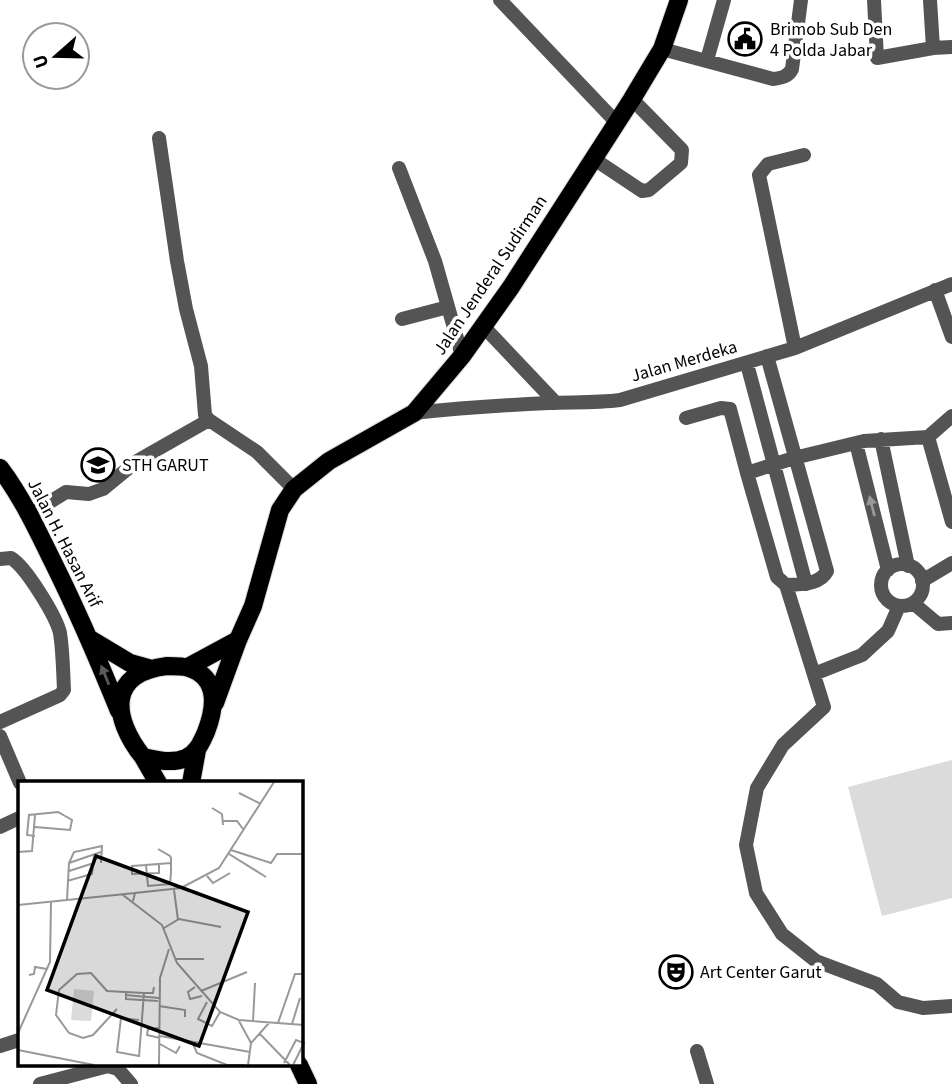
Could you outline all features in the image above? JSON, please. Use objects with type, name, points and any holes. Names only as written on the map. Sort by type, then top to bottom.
[{"type":"main road","name":"Jalan Jenderal Sudirman","points":[[215,703],[253,606],[280,510],[294,489],[330,461],[414,413],[462,356],[484,327],[632,99],[662,48],[679,0]]},
{"type":"main road","name":"Jalan H. Hasan Arif","points":[[0,468],[29,515],[67,590],[119,711]]},
{"type":"main road","points":[[90,639],[130,663],[148,668],[188,667],[238,640]]},
{"type":"main road","points":[[188,667],[198,672],[209,684],[215,703],[212,718],[197,750],[191,781]]},
{"type":"main road","points":[[148,668],[128,684],[119,711],[124,729],[157,781]]},
{"type":"main road","points":[[142,757],[176,760],[186,758],[197,750]]},
{"type":"main road","points":[[299,1066],[308,1084]]},
{"type":"street","points":[[500,0],[616,122]]},
{"type":"street","points":[[707,60],[724,0]]},
{"type":"street","points":[[662,48],[773,79],[787,75],[792,69],[801,0]]},
{"type":"street","points":[[874,0],[877,58],[952,47]]},
{"type":"street","points":[[930,0],[933,48]]},
{"type":"street","points":[[594,159],[642,191],[649,190],[681,163],[682,150],[632,99]]},
{"type":"street","points":[[159,138],[177,261],[201,366],[204,412],[209,420],[257,452],[294,489]]},
{"type":"street","points":[[795,348],[759,175],[768,164],[804,155]]},
{"type":"street","points":[[399,168],[435,261],[462,356]]},
{"type":"street","name":"Jalan Merdeka","points":[[414,413],[556,403],[590,404],[620,400],[795,348],[952,284]]},
{"type":"street","points":[[935,290],[952,337]]},
{"type":"street","points":[[402,319],[448,307]]},
{"type":"street","points":[[484,327],[556,403]]},
{"type":"street","points":[[767,356],[827,571],[823,578],[806,584],[786,585]]},
{"type":"street","points":[[747,364],[806,584]]},
{"type":"street","points":[[686,418],[720,408],[730,409],[777,577],[786,585],[824,707],[783,745],[757,788],[746,845],[756,893],[782,934],[816,961],[877,984],[898,1002],[923,1008],[952,1006]]},
{"type":"street","points":[[747,473],[856,443],[928,436],[952,416]]},
{"type":"street","points":[[29,515],[66,492],[89,494],[103,489],[137,461],[209,420]]},
{"type":"street","points":[[928,436],[952,522]]},
{"type":"street","points":[[881,439],[908,566]]},
{"type":"street","points":[[856,443],[888,570]]},
{"type":"street","points":[[0,559],[12,558],[16,561],[44,601],[60,631],[64,691],[0,722]]},
{"type":"street","points":[[922,581],[952,563]]},
{"type":"street","points":[[814,674],[862,655],[888,631],[906,604],[920,595],[922,581],[916,570],[898,565],[888,570],[882,579],[883,593],[889,601],[906,604],[938,624],[952,623]]},
{"type":"street","points":[[44,601],[67,590]]},
{"type":"street","points":[[60,631],[81,620]]},
{"type":"street","points":[[0,736],[19,781]]},
{"type":"street","points":[[0,827],[18,818]]},
{"type":"street","points":[[0,1046],[18,1040]]},
{"type":"street","points":[[697,1051],[707,1084]]},
{"type":"street","points":[[45,1083],[108,1066],[118,1069],[131,1084]]},
{"type":"shaded area","points":[[952,760],[952,898],[882,916],[848,787]]},
{"type":"place","name":"Brimob Sub Den 4 Polda Jabar","points":[[745,39]]},
{"type":"place","name":"STH GARUT","points":[[98,465]]},
{"type":"place","name":"Art Center Garut","points":[[676,972]]}]
